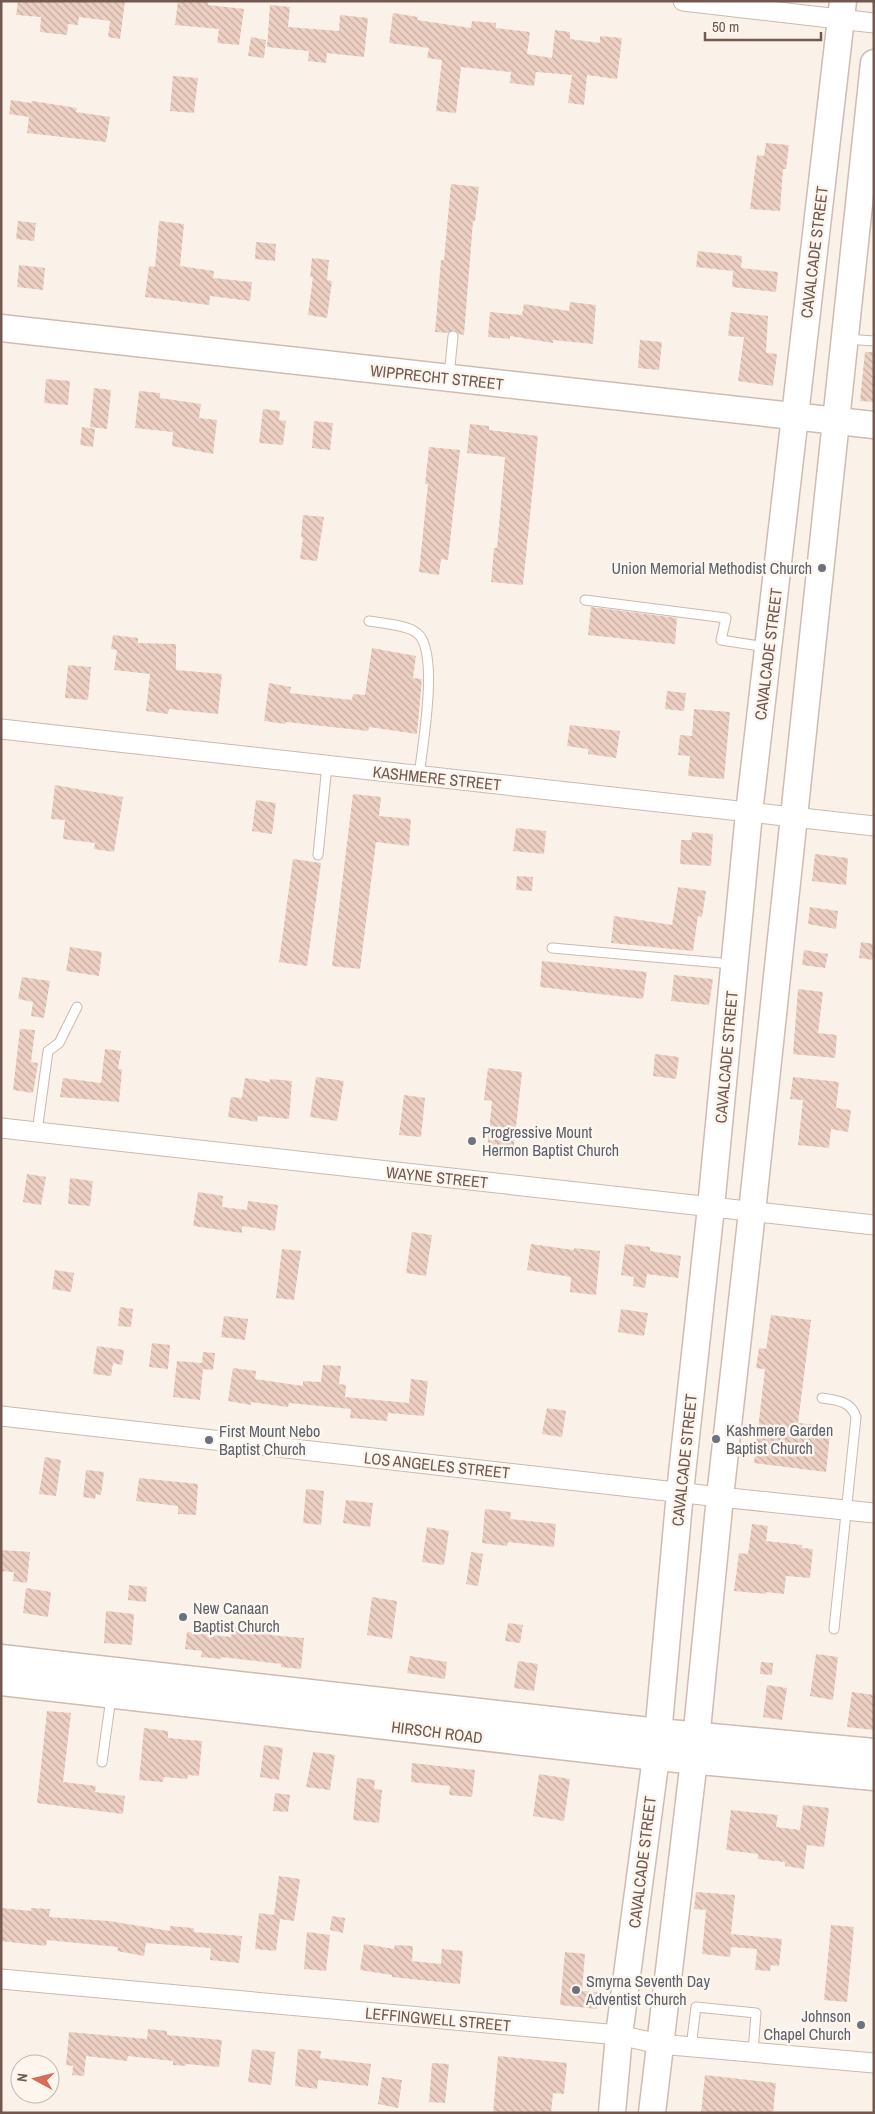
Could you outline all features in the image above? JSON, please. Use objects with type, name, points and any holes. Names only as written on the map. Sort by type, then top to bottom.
[{"type":"main road","name":"CAVALCADE STREET","points":[[612,2113],[619,2035],[656,1757],[680,1492],[711,1207],[749,813],[842,10]]},
{"type":"main road","points":[[652,2113],[695,1748],[720,1497],[844,338],[860,208],[874,63]]},
{"type":"main road","points":[[818,218],[860,208]]},
{"type":"main road","name":"WIPPRECHT STREET","points":[[1,328],[874,425]]},
{"type":"main road","points":[[772,616],[814,621]]},
{"type":"main road","points":[[730,1014],[772,1018]]},
{"type":"main road","name":"HIRSCH ROAD","points":[[1,1658],[203,1693],[656,1757],[695,1748],[874,1752]]},
{"type":"main road","name":"HIRSCH ROAD","points":[[1,1682],[111,1695],[203,1693],[658,1732],[695,1748],[874,1777]]},
{"type":"street","points":[[683,1],[842,10],[874,23]]},
{"type":"street","name":"KASHMERE STREET","points":[[1,729],[874,826]]},
{"type":"street","name":"WAYNE STREET","points":[[1,1128],[874,1225]]},
{"type":"street","name":"LOS ANGELES STREET","points":[[1,1416],[874,1513]]},
{"type":"street","name":"LEFFINGWELL STREET","points":[[1,1979],[619,2035],[659,2044],[874,2063]]},
{"type":"lane","points":[[449,378],[453,336]]},
{"type":"lane","points":[[844,338],[874,342]]},
{"type":"lane","points":[[586,600],[726,618],[721,640],[768,647]]},
{"type":"lane","points":[[369,621],[386,623],[417,633],[423,640],[427,650],[429,678],[419,776]]},
{"type":"lane","points":[[318,855],[327,765]]},
{"type":"lane","points":[[552,948],[735,964]]},
{"type":"lane","points":[[37,1132],[48,1051],[59,1043],[77,1007]]},
{"type":"lane","points":[[822,1398],[837,1400],[849,1405],[854,1410],[856,1416],[834,1629]]},
{"type":"lane","points":[[102,1762],[111,1695]]},
{"type":"lane","points":[[691,2047],[696,2007],[756,2013],[753,2052]]},
{"type":"building","points":[[18,1],[125,1],[120,39],[108,37],[110,21],[79,17],[78,25],[68,24],[67,35],[40,32],[41,17],[16,15]]},
{"type":"building","points":[[178,1],[208,1],[208,5],[244,9],[239,45],[217,43],[219,29],[175,25]]},
{"type":"building","points":[[270,5],[290,7],[288,27],[339,31],[340,15],[368,18],[364,57],[327,53],[326,63],[308,61],[309,51],[267,47]]},
{"type":"building","points":[[393,13],[418,17],[417,20],[471,28],[472,21],[496,23],[496,28],[530,32],[527,54],[552,58],[555,30],[570,32],[570,39],[600,43],[600,36],[622,38],[617,79],[587,75],[584,105],[568,103],[572,75],[536,72],[534,86],[510,83],[511,72],[461,67],[456,113],[436,111],[442,60],[427,58],[429,48],[389,43]]},
{"type":"building","points":[[251,37],[266,40],[264,58],[248,56]]},
{"type":"building","points":[[173,76],[198,78],[194,113],[170,111]]},
{"type":"building","points":[[11,100],[31,103],[32,101],[77,108],[76,112],[110,117],[106,142],[27,133],[29,117],[9,114]]},
{"type":"building","points":[[766,143],[789,145],[786,169],[783,169],[780,211],[750,209],[757,155],[764,156]]},
{"type":"building","points":[[451,184],[479,187],[475,221],[473,221],[464,335],[454,330],[448,333],[435,332],[441,260],[444,260]]},
{"type":"building","points":[[18,221],[36,223],[34,241],[16,239]]},
{"type":"building","points":[[159,221],[184,224],[180,266],[214,271],[213,278],[252,282],[250,301],[210,296],[209,305],[145,297],[149,266],[155,267]]},
{"type":"building","points":[[256,242],[276,244],[275,261],[255,259]]},
{"type":"building","points":[[698,251],[742,256],[741,268],[778,272],[776,292],[732,287],[733,271],[696,267]]},
{"type":"building","points":[[312,258],[329,260],[327,280],[332,281],[327,318],[308,315],[313,277],[310,277]]},
{"type":"building","points":[[19,265],[45,268],[43,290],[17,287]]},
{"type":"building","points":[[570,302],[596,305],[593,344],[553,340],[553,343],[510,336],[510,339],[488,337],[490,312],[522,315],[524,304],[569,311]]},
{"type":"building","points":[[731,312],[768,316],[766,353],[777,354],[773,386],[738,381],[744,337],[728,336]]},
{"type":"building","points":[[640,340],[662,342],[659,370],[638,368]]},
{"type":"building","points":[[865,352],[874,352],[874,402],[860,401]]},
{"type":"building","points":[[46,379],[70,381],[68,405],[44,403]]},
{"type":"building","points":[[94,388],[111,390],[107,429],[90,427]]},
{"type":"building","points":[[139,391],[160,393],[160,398],[201,404],[199,418],[217,420],[213,454],[172,446],[173,432],[135,428]]},
{"type":"building","points":[[263,409],[280,411],[279,420],[286,421],[283,445],[259,443]]},
{"type":"building","points":[[314,421],[333,423],[330,450],[312,448]]},
{"type":"building","points":[[470,424],[489,426],[489,430],[538,436],[523,585],[491,582],[494,548],[497,548],[505,457],[467,453]]},
{"type":"building","points":[[82,427],[95,429],[93,447],[80,445]]},
{"type":"building","points":[[429,447],[460,450],[448,560],[441,559],[439,575],[419,572],[428,484],[425,484]]},
{"type":"building","points":[[303,515],[324,517],[317,561],[300,559],[303,538],[301,537]]},
{"type":"building","points":[[591,607],[677,618],[675,644],[588,635]]},
{"type":"building","points":[[113,635],[138,638],[138,643],[176,644],[176,670],[222,674],[218,714],[169,709],[168,714],[146,711],[150,674],[114,670],[117,650],[111,649]]},
{"type":"building","points":[[372,648],[416,656],[413,678],[422,679],[417,734],[369,727],[368,731],[264,721],[269,683],[291,687],[290,693],[352,700],[353,694],[365,695]]},
{"type":"building","points":[[68,665],[91,667],[88,700],[65,698]]},
{"type":"building","points":[[667,691],[686,693],[684,711],[665,709]]},
{"type":"building","points":[[694,709],[730,712],[724,779],[688,776],[690,756],[678,755],[680,735],[692,736]]},
{"type":"building","points":[[570,725],[620,731],[616,758],[588,754],[588,749],[567,746]]},
{"type":"building","points":[[55,785],[123,797],[114,852],[94,849],[95,843],[63,839],[65,820],[51,819]]},
{"type":"building","points":[[353,794],[381,797],[379,816],[411,819],[409,846],[376,842],[360,969],[332,966]]},
{"type":"building","points":[[256,800],[276,803],[272,834],[252,831]]},
{"type":"building","points":[[516,828],[546,831],[544,854],[513,851]]},
{"type":"building","points":[[692,832],[713,834],[711,866],[680,864],[681,840],[691,840]]},
{"type":"building","points":[[815,854],[848,858],[846,885],[812,881]]},
{"type":"building","points":[[293,859],[321,863],[307,966],[279,962]]},
{"type":"building","points":[[517,876],[533,877],[532,891],[516,890]]},
{"type":"building","points":[[678,887],[706,891],[702,917],[698,916],[693,951],[611,943],[614,916],[672,925]]},
{"type":"building","points":[[810,907],[838,911],[836,929],[808,924]]},
{"type":"building","points":[[861,942],[874,944],[874,960],[859,958]]},
{"type":"building","points":[[70,947],[102,952],[99,976],[66,971]]},
{"type":"building","points":[[804,950],[828,954],[825,968],[802,965]]},
{"type":"building","points":[[542,961],[647,972],[643,999],[540,987]]},
{"type":"building","points":[[674,975],[713,979],[709,1005],[671,1001]]},
{"type":"building","points":[[22,977],[50,981],[44,1018],[31,1016],[33,1002],[18,999]]},
{"type":"building","points":[[798,989],[823,992],[818,1033],[837,1035],[835,1058],[793,1054]]},
{"type":"building","points":[[20,1029],[35,1030],[31,1062],[38,1063],[33,1093],[13,1090]]},
{"type":"building","points":[[105,1049],[121,1051],[118,1069],[122,1069],[119,1102],[60,1097],[63,1078],[101,1083]]},
{"type":"building","points":[[655,1054],[679,1057],[676,1079],[653,1076]]},
{"type":"building","points":[[488,1068],[522,1072],[513,1154],[487,1151],[492,1101],[484,1100]]},
{"type":"building","points":[[316,1077],[344,1081],[337,1121],[310,1117]]},
{"type":"building","points":[[793,1077],[839,1082],[836,1108],[851,1110],[848,1132],[831,1129],[829,1148],[798,1145],[803,1100],[790,1099]]},
{"type":"building","points":[[245,1078],[270,1082],[270,1079],[292,1081],[289,1119],[258,1116],[257,1122],[228,1117],[231,1097],[242,1098]]},
{"type":"building","points":[[404,1095],[425,1098],[421,1137],[399,1135]]},
{"type":"building","points":[[27,1174],[46,1177],[41,1205],[23,1202]]},
{"type":"building","points":[[70,1178],[93,1181],[90,1206],[68,1204]]},
{"type":"building","points":[[198,1192],[223,1196],[222,1207],[247,1210],[248,1201],[278,1205],[275,1231],[242,1226],[242,1233],[193,1226]]},
{"type":"building","points":[[412,1232],[432,1235],[426,1276],[406,1273]]},
{"type":"building","points":[[531,1244],[574,1250],[574,1248],[600,1251],[596,1295],[570,1292],[571,1277],[527,1270]]},
{"type":"building","points":[[625,1244],[650,1247],[650,1251],[681,1256],[678,1278],[647,1274],[645,1288],[633,1286],[634,1277],[621,1275]]},
{"type":"building","points":[[282,1249],[301,1251],[294,1300],[276,1298]]},
{"type":"building","points":[[55,1270],[74,1273],[71,1292],[52,1289]]},
{"type":"building","points":[[120,1307],[133,1309],[131,1327],[118,1326]]},
{"type":"building","points":[[621,1309],[648,1313],[644,1336],[618,1332]]},
{"type":"building","points":[[771,1315],[811,1320],[798,1423],[831,1426],[826,1472],[754,1463],[765,1369],[756,1368],[759,1348],[766,1349]]},
{"type":"building","points":[[224,1316],[248,1319],[245,1340],[221,1337]]},
{"type":"building","points":[[152,1343],[170,1345],[168,1369],[149,1367]]},
{"type":"building","points":[[97,1346],[124,1350],[122,1365],[113,1363],[111,1376],[93,1374]]},
{"type":"building","points":[[203,1352],[215,1353],[213,1370],[203,1369],[200,1400],[173,1397],[177,1361],[202,1363]]},
{"type":"building","points":[[323,1365],[341,1366],[339,1384],[346,1385],[345,1397],[409,1403],[411,1379],[428,1381],[424,1416],[388,1413],[387,1421],[350,1418],[351,1409],[289,1403],[288,1407],[251,1402],[251,1405],[228,1401],[233,1368],[256,1371],[255,1379],[303,1386],[303,1381],[321,1382]]},
{"type":"building","points":[[547,1408],[566,1411],[562,1437],[542,1434]]},
{"type":"building","points":[[45,1457],[61,1460],[56,1496],[39,1494]]},
{"type":"building","points":[[86,1470],[104,1472],[101,1495],[96,1494],[95,1499],[83,1497]]},
{"type":"building","points":[[139,1478],[198,1484],[196,1515],[178,1514],[178,1506],[136,1501]]},
{"type":"building","points":[[306,1489],[324,1491],[321,1525],[303,1523]]},
{"type":"building","points":[[346,1500],[373,1503],[370,1527],[343,1523]]},
{"type":"building","points":[[485,1509],[511,1512],[510,1519],[556,1524],[554,1547],[508,1542],[507,1546],[482,1543]]},
{"type":"building","points":[[752,1524],[768,1526],[766,1541],[802,1545],[802,1548],[813,1549],[810,1578],[786,1576],[784,1594],[734,1591],[739,1553],[748,1554]]},
{"type":"building","points":[[427,1527],[449,1531],[444,1565],[422,1562]]},
{"type":"building","points":[[1,1550],[30,1552],[27,1583],[13,1581],[14,1572],[1,1571]]},
{"type":"building","points":[[471,1552],[483,1554],[478,1586],[466,1584]]},
{"type":"building","points":[[129,1585],[147,1587],[146,1602],[128,1600]]},
{"type":"building","points":[[26,1588],[51,1592],[48,1617],[23,1613]]},
{"type":"building","points":[[372,1597],[397,1601],[392,1639],[367,1635]]},
{"type":"building","points":[[106,1611],[134,1614],[132,1645],[104,1643]]},
{"type":"building","points":[[232,1623],[271,1628],[270,1635],[304,1638],[301,1669],[281,1667],[281,1664],[222,1657],[221,1659],[201,1657],[202,1651],[185,1649],[187,1632],[231,1637]]},
{"type":"building","points":[[508,1623],[523,1625],[520,1643],[505,1641]]},
{"type":"building","points":[[816,1654],[838,1657],[833,1700],[810,1696]]},
{"type":"building","points":[[410,1656],[447,1662],[445,1679],[407,1673]]},
{"type":"building","points":[[518,1661],[538,1664],[534,1691],[514,1688]]},
{"type":"building","points":[[761,1662],[773,1663],[772,1675],[760,1674]]},
{"type":"building","points":[[767,1685],[787,1688],[782,1720],[763,1717]]},
{"type":"building","points":[[852,1692],[874,1695],[874,1730],[847,1727]]},
{"type":"building","points":[[47,1711],[71,1713],[63,1782],[96,1786],[95,1792],[125,1796],[123,1814],[37,1803]]},
{"type":"building","points":[[144,1728],[168,1731],[168,1738],[202,1741],[199,1776],[188,1775],[187,1779],[164,1777],[163,1782],[139,1780]]},
{"type":"building","points":[[264,1745],[283,1748],[279,1780],[260,1777]]},
{"type":"building","points":[[313,1752],[335,1755],[330,1790],[306,1787]]},
{"type":"building","points":[[412,1763],[475,1770],[472,1797],[449,1795],[450,1786],[411,1782]]},
{"type":"building","points":[[539,1774],[570,1779],[564,1821],[533,1816]]},
{"type":"building","points":[[357,1778],[375,1780],[374,1789],[382,1790],[379,1823],[353,1820]]},
{"type":"building","points":[[275,1793],[290,1795],[288,1812],[273,1811]]},
{"type":"building","points":[[803,1805],[829,1808],[824,1847],[807,1845],[804,1869],[785,1866],[785,1862],[758,1859],[758,1854],[726,1850],[731,1810],[778,1815],[776,1827],[800,1830]]},
{"type":"building","points":[[279,1876],[300,1879],[294,1921],[280,1919],[276,1951],[255,1949],[259,1913],[274,1915]]},
{"type":"building","points":[[696,1892],[735,1895],[731,1934],[782,1939],[779,1966],[771,1965],[770,1971],[755,1970],[757,1949],[731,1947],[730,1957],[702,1954],[706,1910],[694,1909]]},
{"type":"building","points":[[1,1908],[31,1911],[31,1908],[50,1909],[49,1917],[109,1921],[170,1931],[170,1926],[194,1928],[194,1932],[242,1936],[239,1963],[210,1960],[211,1948],[146,1943],[144,1956],[117,1951],[118,1947],[47,1940],[46,1946],[1,1941]]},
{"type":"building","points":[[332,1916],[345,1918],[343,1933],[330,1930]]},
{"type":"building","points":[[831,1925],[854,1927],[847,2002],[824,2000]]},
{"type":"building","points":[[307,1932],[330,1935],[326,1971],[304,1969]]},
{"type":"building","points":[[364,1944],[394,1949],[395,1945],[413,1946],[412,1961],[441,1964],[442,1949],[463,1951],[460,1984],[392,1977],[392,1975],[360,1970]]},
{"type":"building","points":[[565,1952],[585,1954],[582,1991],[598,1992],[597,2009],[560,2005]]},
{"type":"building","points":[[148,2029],[167,2031],[167,2035],[222,2040],[219,2067],[186,2064],[185,2066],[173,2065],[173,2061],[128,2056],[127,2061],[86,2056],[84,2076],[72,2075],[73,2066],[66,2065],[69,2032],[147,2039]]},
{"type":"building","points":[[252,2049],[275,2052],[271,2085],[248,2082]]},
{"type":"building","points":[[298,2049],[321,2051],[320,2058],[371,2064],[368,2086],[318,2080],[317,2089],[295,2086]]},
{"type":"building","points":[[498,2056],[567,2063],[564,2094],[553,2093],[551,2113],[493,2113]]},
{"type":"building","points":[[432,2063],[449,2064],[445,2103],[429,2102]]},
{"type":"building","points":[[705,2075],[776,2083],[773,2113],[701,2113]]},
{"type":"building","points":[[382,2077],[402,2080],[398,2108],[378,2104]]},
{"type":"place","name":"Union Memorial Methodist Church","points":[[822,568]]},
{"type":"place","name":"Progressive Mount Hermon Baptist Church","points":[[472,1141]]},
{"type":"place","name":"Kashmere Garden Baptist Church","points":[[716,1439]]},
{"type":"place","name":"First Mount Nebo Baptist Church","points":[[209,1440]]},
{"type":"place","name":"New Canaan Baptist Church","points":[[183,1617]]},
{"type":"place","name":"Smyrna Seventh Day Adventist Church","points":[[576,1990]]},
{"type":"place","name":"Johnson Chapel Church","points":[[861,2025]]}]
